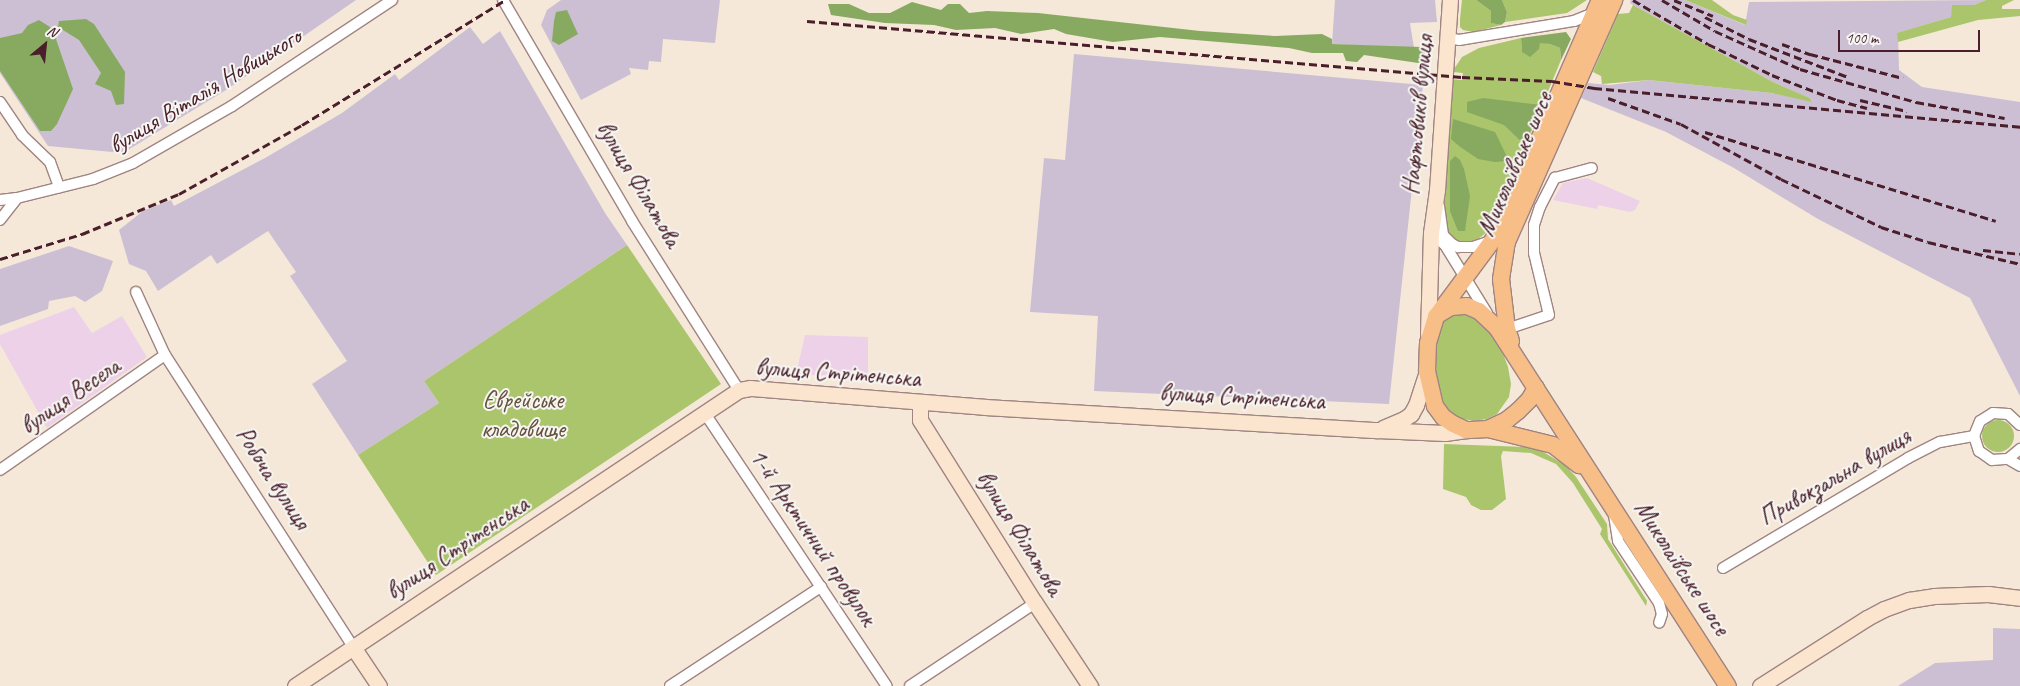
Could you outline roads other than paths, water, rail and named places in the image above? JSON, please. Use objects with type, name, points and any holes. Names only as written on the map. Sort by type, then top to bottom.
[{"type":"main road","name":"Нафтовиків вулиця","points":[[1428,343],[1437,233],[1437,190],[1450,0]]},
{"type":"main road","name":"Миколаївське шосе","points":[[1614,0],[1507,242],[1501,279],[1502,328],[1536,388],[1728,686]]},
{"type":"main road","name":"Миколаївське шосе","points":[[1436,316],[1493,240],[1597,6]]},
{"type":"main road","points":[[1502,328],[1479,311],[1467,306],[1451,307],[1436,316],[1428,343],[1427,371],[1435,406],[1443,416],[1466,430],[1488,429],[1507,420],[1518,411],[1529,400],[1536,388]]},
{"type":"main road","name":"вулиця Стрітенська","points":[[1377,430],[1394,424],[1411,414],[1416,405],[1427,371]]},
{"type":"main road","name":"вулиця Стрітенська","points":[[294,686],[739,390],[750,388],[920,402],[1377,430],[1445,433],[1466,430]]},
{"type":"main road","name":"вулиця Філатова","points":[[920,402],[920,420],[1035,603],[1090,686]]},
{"type":"main road","name":"Миколаївське шосе","points":[[1488,429],[1552,445],[1593,478]]},
{"type":"main road","points":[[1760,686],[1859,623],[1884,609],[1901,603],[1934,596],[1988,594],[2020,598]]},
{"type":"main road","name":"Робоча вулиця","points":[[353,646],[378,686]]},
{"type":"street","name":"вулиця Віталія Новицького","points":[[0,200],[17,198],[93,179],[133,163],[232,106],[392,0]]},
{"type":"street","name":"вулиця Філатова","points":[[503,0],[632,220],[739,390]]},
{"type":"street","points":[[1448,38],[1459,40],[1574,22],[1597,6]]},
{"type":"street","points":[[0,102],[22,135],[50,162],[59,187]]},
{"type":"street","points":[[1502,328],[1549,315],[1534,253],[1534,225],[1540,207],[1554,178],[1592,168]]},
{"type":"street","points":[[0,220],[17,198]]},
{"type":"street","points":[[1437,233],[1458,247],[1473,247],[1493,240]]},
{"type":"street","name":"Нафтовиків вулиця","points":[[1437,233],[1464,277],[1502,328]]},
{"type":"street","name":"Робоча вулиця","points":[[136,292],[165,355],[353,646]]},
{"type":"street","name":"вулиця Весела","points":[[0,470],[165,355]]},
{"type":"street","name":"1-й Арктичний провулок","points":[[704,412],[887,686]]},
{"type":"street","points":[[2020,425],[2008,414],[1993,413],[1980,421],[1974,436],[1979,451],[1984,456],[1992,460],[2008,459],[2020,466]]},
{"type":"street","name":"Привокзальна вулиця","points":[[1723,568],[1908,458],[1940,442],[1974,436]]},
{"type":"street","points":[[2008,459],[2020,448]]},
{"type":"street","points":[[1614,509],[1618,541],[1659,603],[1662,614],[1659,622]]},
{"type":"street","points":[[670,686],[821,587]]},
{"type":"street","points":[[910,686],[1035,603]]},
{"type":"railway","points":[[0,259],[82,234],[179,194],[302,125],[505,0]]},
{"type":"railway","points":[[1633,0],[1708,44],[1772,75],[1837,100],[1867,108]]},
{"type":"railway","points":[[1662,0],[1715,31],[1800,69],[1916,102],[2005,118]]},
{"type":"railway","points":[[1674,0],[1713,16]]},
{"type":"railway","points":[[1705,17],[1749,39],[1848,77]]},
{"type":"railway","points":[[807,21],[1462,77],[1552,81],[1594,88],[2020,127]]},
{"type":"railway","points":[[1782,44],[1810,54],[1903,78]]},
{"type":"railway","points":[[1608,98],[1681,124],[1781,179],[1881,227],[1928,242],[2020,264]]},
{"type":"railway","points":[[1860,100],[1907,111]]},
{"type":"railway","points":[[1705,132],[1996,221]]},
{"type":"railway","points":[[1983,250],[2020,254]]},
{"type":"park label","name":"Єврейське кладовище","points":[[523,416]]}]
